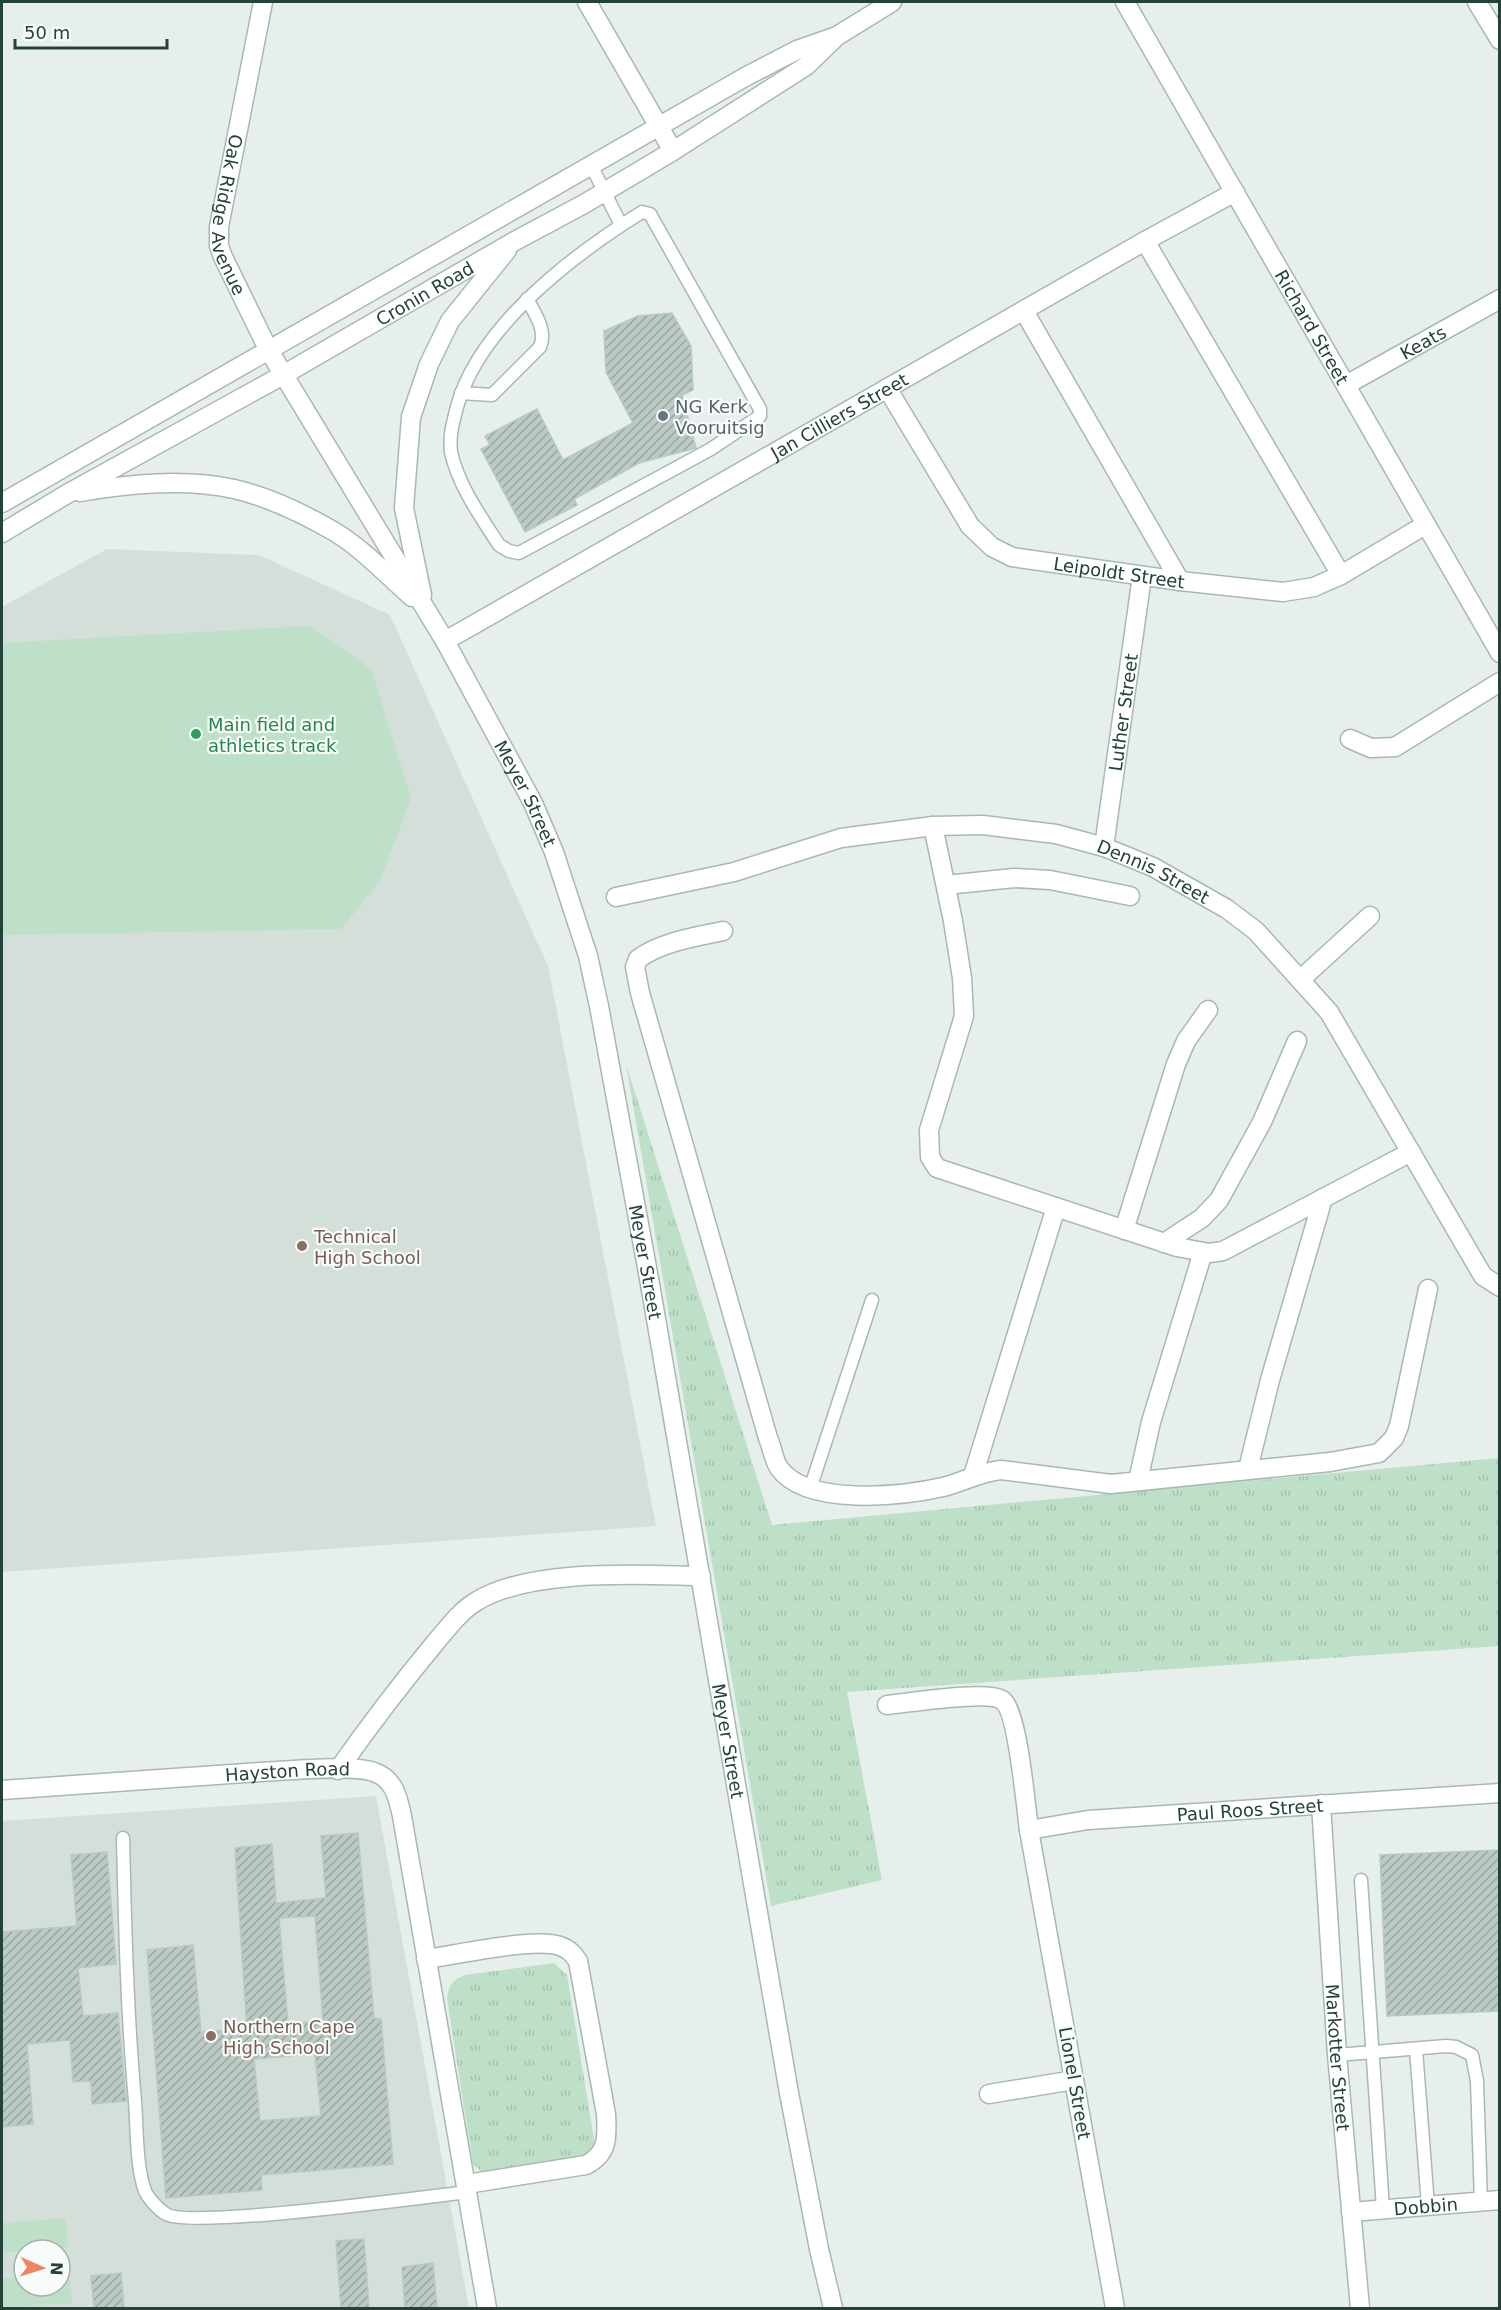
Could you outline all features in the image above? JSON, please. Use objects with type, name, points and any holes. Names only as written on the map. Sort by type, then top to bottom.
[{"type":"street","name":"Oak Ridge Avenue","points":[[263,2],[219,227],[219,246],[268,349]]},
{"type":"street","points":[[586,2],[673,151]]},
{"type":"street","name":"Cronin Road","points":[[2,533],[67,494],[283,375],[513,242],[605,192],[806,66],[837,36],[892,2]]},
{"type":"street","name":"Richard Street","points":[[1125,2],[1500,653]]},
{"type":"street","points":[[1477,2],[1500,40]]},
{"type":"street","name":"Cronin Road","points":[[2,503],[658,127],[797,50],[837,36]]},
{"type":"street","name":"Jan Cilliers Street","points":[[445,641],[1234,192]]},
{"type":"street","points":[[1145,241],[1341,575]]},
{"type":"street","points":[[424,608],[404,508],[411,417],[429,364],[450,321],[513,242]]},
{"type":"street","name":"Keats","points":[[1346,385],[1500,299]]},
{"type":"street","points":[[1024,311],[1180,581]]},
{"type":"street","name":"Meyer Street","points":[[268,349],[445,641],[534,803],[554,852],[588,956],[646,1261],[789,2093],[819,2249],[833,2308]]},
{"type":"street","name":"Leipoldt Street","points":[[887,388],[970,526],[992,547],[1012,557],[1180,581],[1283,592],[1314,587],[1341,575],[1425,525]]},
{"type":"street","points":[[67,494],[128,485],[162,484],[234,489],[288,507],[336,533],[424,608]]},
{"type":"street","name":"Luther Street","points":[[1104,847],[1142,576]]},
{"type":"street","points":[[1350,738],[1371,748],[1395,747],[1500,682]]},
{"type":"street","name":"Dennis Street","points":[[616,897],[734,872],[841,838],[933,826],[983,825],[1056,834],[1104,847],[1153,867],[1227,909],[1256,931],[1329,1012],[1483,1276],[1500,1287]]},
{"type":"street","points":[[933,826],[962,978],[964,1016],[929,1130],[930,1157],[937,1168],[1164,1243],[1203,1252],[1223,1251],[1411,1152]]},
{"type":"street","points":[[946,885],[1014,878],[1050,880],[1130,896]]},
{"type":"street","points":[[1301,979],[1370,916]]},
{"type":"street","points":[[723,931],[647,952],[638,959],[635,967],[640,993],[768,1438],[779,1468],[797,1484],[837,1495],[863,1496],[925,1490],[986,1472],[1001,1470],[1094,1483],[1138,1481],[1330,1462],[1379,1453],[1387,1448],[1394,1438],[1405,1405],[1428,1289]]},
{"type":"street","points":[[1124,1230],[1176,1064],[1186,1041],[1208,1010]]},
{"type":"street","points":[[1164,1243],[1202,1218],[1219,1200],[1262,1122],[1297,1041]]},
{"type":"street","points":[[1248,1469],[1270,1380],[1323,1198]]},
{"type":"street","points":[[973,1476],[1056,1207]]},
{"type":"street","points":[[1138,1481],[1152,1422],[1203,1252]]},
{"type":"street","points":[[338,1770],[390,1697],[453,1623],[475,1602],[516,1586],[560,1578],[613,1574],[701,1576]]},
{"type":"street","points":[[887,1705],[981,1696],[1002,1700],[1007,1705],[1015,1725],[1029,1830]]},
{"type":"street","name":"Hayston Road","points":[[2,1790],[288,1770],[374,1772],[391,1784],[396,1792],[487,2308]]},
{"type":"street","name":"Paul Roos Street","points":[[1029,1830],[1088,1820],[1500,1793]]},
{"type":"street","name":"Markotter Street","points":[[1321,1804],[1337,2055],[1360,2308]]},
{"type":"street","name":"Lionel Street","points":[[1029,1830],[1114,2308]]},
{"type":"street","points":[[426,1959],[533,1944],[560,1946],[571,1951],[578,1960],[606,2114],[607,2135],[598,2158],[586,2165],[467,2188]]},
{"type":"street","points":[[989,2094],[1074,2080]]},
{"type":"street","name":"Dobbin","points":[[1351,2212],[1490,2201]]},
{"type":"street","name":"Meyer Street","points":[[819,2249],[816,2284],[820,2308]]},
{"type":"lane","points":[[591,165],[621,225]]},
{"type":"lane","points":[[642,212],[650,214],[760,409],[758,418],[711,449],[519,553],[509,551],[499,545],[472,502],[452,452],[450,438],[461,393],[476,362],[527,299],[621,225],[642,212]]},
{"type":"lane","points":[[461,393],[492,394],[540,347],[543,338],[542,327],[527,299]]},
{"type":"lane","points":[[810,1489],[872,1300]]},
{"type":"lane","points":[[123,1838],[128,2019],[139,2157],[145,2192],[155,2204],[166,2214],[176,2218],[233,2217],[467,2188]]},
{"type":"lane","points":[[1361,1880],[1383,2209]]},
{"type":"lane","points":[[1337,2055],[1456,2047],[1472,2055],[1490,2201]]},
{"type":"lane","points":[[1416,2049],[1428,2206]]},
{"type":"shaded area","name":"Technical High School","points":[[107,549],[259,555],[390,615],[548,966],[656,1526],[2,1572],[2,607]]},
{"type":"shaded area","name":"Northern Cape High School","points":[[376,1796],[469,2308],[2,2308],[2,1821]]},
{"type":"green space","name":"Main field and athletics track","points":[[310,626],[371,669],[411,798],[380,881],[341,929],[2,935],[2,643]]},
{"type":"green space","points":[[626,1064],[772,1525],[1499,1458],[1499,1646],[847,1692],[882,1880],[771,1906]]},
{"type":"green space","points":[[554,1963],[567,1975],[596,2151],[592,2162],[483,2173],[473,2164],[447,1999],[449,1990],[454,1981],[465,1975]]},
{"type":"green space","points":[[66,2218],[67,2238],[12,2238],[12,2252],[2,2253],[2,2223]]},
{"type":"green space","points":[[12,2277],[12,2298],[72,2298],[72,2303],[2,2308],[2,2278]]},
{"type":"building","name":"NG Kerk Vooruitsig","points":[[672,313],[691,346],[693,390],[682,395],[696,448],[639,463],[574,499],[577,505],[525,532],[481,449],[490,445],[485,436],[537,409],[563,460],[633,423],[606,372],[604,331],[638,316]]},
{"type":"building","points":[[358,1833],[374,2018],[381,2019],[393,2164],[261,2175],[262,2190],[166,2198],[147,1950],[193,1945],[201,2032],[247,2029],[235,1848],[272,1844],[276,1903],[326,1898],[321,1836]],"holes":[[[315,1916],[323,2021],[288,2024],[279,1918]],[[315,2054],[321,2116],[260,2121],[254,2059]]]},
{"type":"building","points":[[1500,1850],[1500,2011],[1387,2016],[1380,1855]]},
{"type":"building","points":[[107,1852],[116,1964],[78,1968],[83,2016],[118,2013],[126,2101],[92,2104],[91,2081],[73,2082],[70,2040],[27,2044],[33,2124],[2,2127],[2,1932],[77,1926],[71,1855]]},
{"type":"building","points":[[364,2239],[369,2308],[341,2308],[336,2241]]},
{"type":"building","points":[[433,2263],[437,2308],[405,2308],[402,2267]]},
{"type":"building","points":[[121,2273],[124,2308],[94,2308],[91,2276]]},
{"type":"place","name":"NG Kerk Vooruitsig","points":[[663,416]]},
{"type":"place","name":"Main field and athletics track","points":[[196,734]]},
{"type":"place","name":"Technical High School","points":[[302,1246]]},
{"type":"place","name":"Northern Cape High School","points":[[211,2036]]}]
